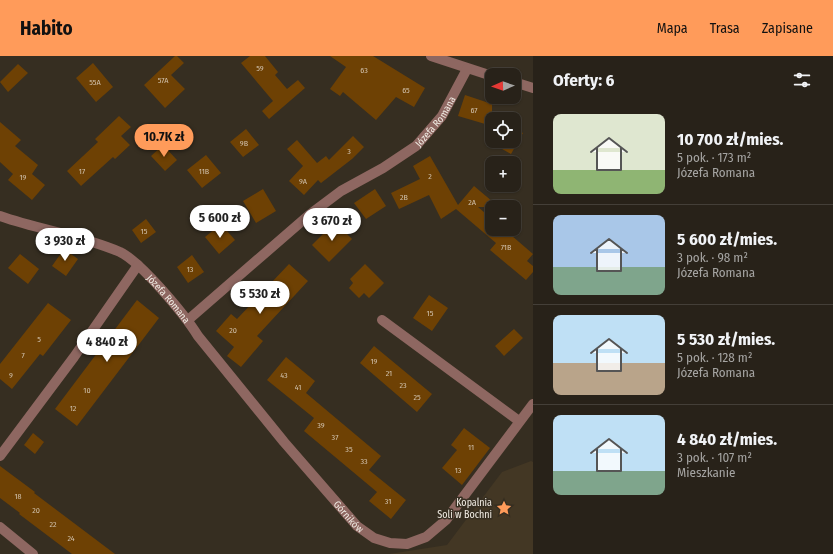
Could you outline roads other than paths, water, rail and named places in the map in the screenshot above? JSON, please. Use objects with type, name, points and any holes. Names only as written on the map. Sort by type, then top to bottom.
[{"type":"street","points":[[430,56],[485,74]]},
{"type":"street","name":"Józefa Romana","points":[[0,216],[94,242],[121,253],[138,265],[188,320],[340,191],[383,168],[416,146],[442,116],[467,69]]},
{"type":"street","points":[[521,84],[533,88]]},
{"type":"street","points":[[0,456],[74,358],[138,265]]},
{"type":"street","name":"Górników","points":[[188,320],[198,336],[284,442],[357,526],[374,538],[390,543],[407,544],[426,537],[446,520],[519,421],[532,407]]},
{"type":"street","points":[[382,320],[519,421]]},
{"type":"street","points":[[0,527],[33,554]]},
{"type":"place","name":"Kopalnia Soli w Bochni","points":[[504,508]]}]
